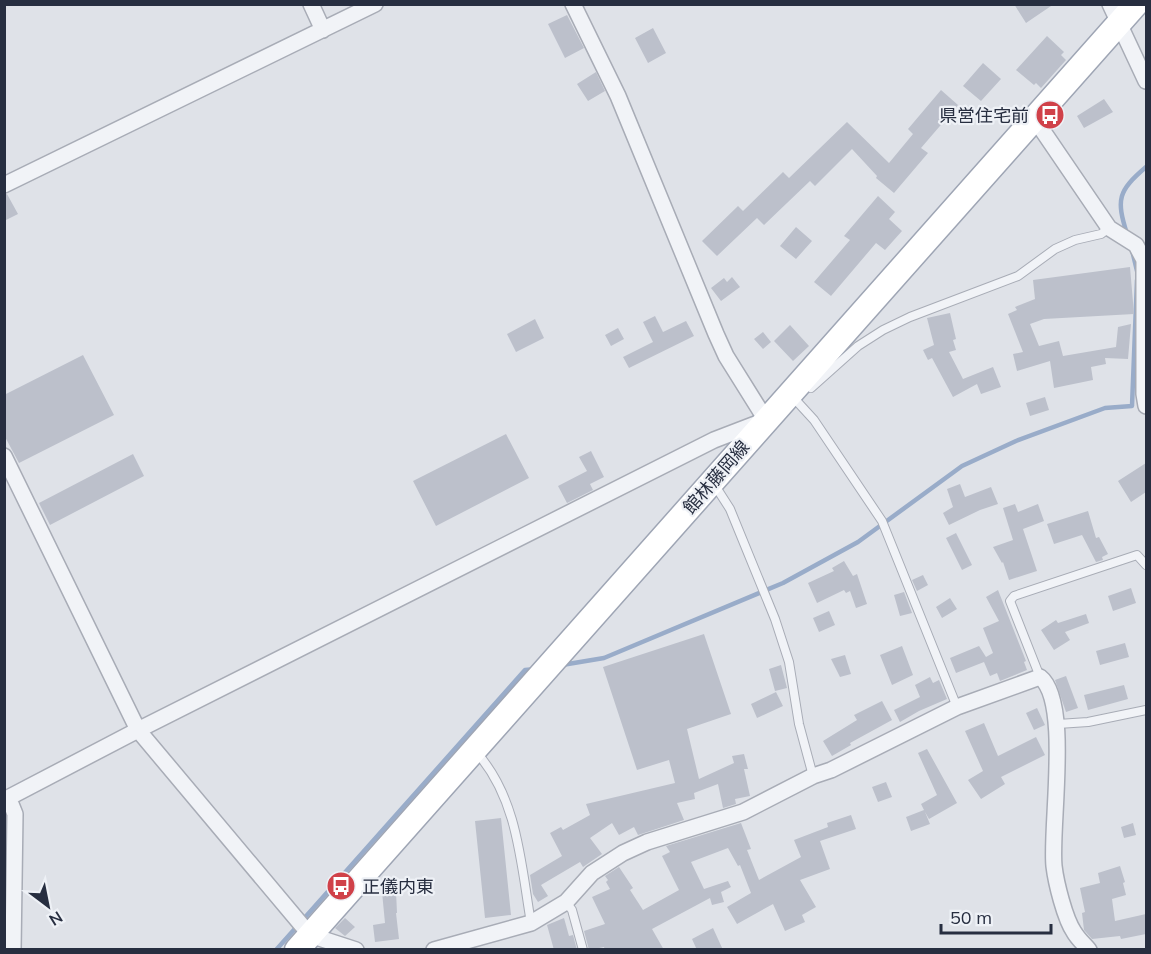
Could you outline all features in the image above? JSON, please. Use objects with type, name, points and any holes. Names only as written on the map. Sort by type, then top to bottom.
[{"type":"main road","name":"館林藤岡線","points":[[304,942],[766,420],[794,397],[1034,118],[1114,14],[1136,4]]},
{"type":"street","points":[[311,4],[323,30]]},
{"type":"street","points":[[4,185],[375,4]]},
{"type":"street","points":[[13,950],[15,814],[7,800],[138,730],[714,440],[766,420],[726,356],[618,96],[573,4]]},
{"type":"street","points":[[1114,14],[1146,81]]},
{"type":"street","points":[[1034,118],[1109,228],[1141,240],[1144,260],[1144,394],[1146,406]]},
{"type":"street","points":[[4,456],[138,730],[304,942],[356,950]]},
{"type":"street","points":[[434,950],[531,923],[566,902],[592,873],[623,853],[647,842],[743,812],[957,707],[1040,677],[1045,682],[1051,697],[1058,724],[1054,867],[1067,918],[1074,933],[1089,950]]},
{"type":"lane","points":[[957,707],[882,521],[814,420],[794,397],[858,346],[883,330],[909,317],[1018,276],[1055,249],[1082,237],[1101,234],[1109,228]]},
{"type":"lane","points":[[712,482],[730,509],[775,619],[789,662],[799,724],[813,776]]},
{"type":"lane","points":[[1040,677],[1010,601],[1014,596],[1137,555],[1146,565]]},
{"type":"lane","points":[[1058,724],[1088,722],[1146,710]]},
{"type":"lane","points":[[474,750],[496,779],[504,794],[513,826],[531,923]]},
{"type":"lane","points":[[566,902],[572,910],[583,950]]},
{"type":"building","points":[[1014,4],[1054,4],[1026,23]]},
{"type":"building","points":[[567,15],[584,48],[565,58],[548,24]]},
{"type":"building","points":[[653,28],[666,53],[648,63],[635,38]]},
{"type":"building","points":[[1047,36],[1064,52],[1061,55],[1066,60],[1041,88],[1016,70]]},
{"type":"building","points":[[983,63],[1001,79],[981,101],[963,86]]},
{"type":"building","points":[[596,72],[605,91],[588,101],[577,84]]},
{"type":"building","points":[[941,90],[958,105],[921,148],[928,153],[894,193],[876,178],[877,176],[852,149],[815,186],[810,181],[764,225],[757,218],[717,256],[702,241],[738,206],[743,211],[783,172],[789,178],[847,122],[889,163],[913,134],[908,129]]},
{"type":"building","points":[[1104,99],[1113,112],[1084,128],[1077,116]]},
{"type":"building","points":[[7,194],[18,214],[4,221],[4,195]]},
{"type":"building","points":[[878,196],[895,212],[889,219],[902,231],[885,250],[876,243],[831,296],[814,282],[850,240],[844,236]]},
{"type":"building","points":[[796,227],[812,241],[796,259],[780,246]]},
{"type":"building","points":[[1130,267],[1134,314],[1044,319],[1030,324],[1039,346],[1059,341],[1063,356],[1116,347],[1118,327],[1131,324],[1128,359],[1105,358],[1106,364],[1091,367],[1093,380],[1054,388],[1050,361],[1017,371],[1013,354],[1023,352],[1008,314],[1017,310],[1015,307],[1035,299],[1033,280]]},
{"type":"building","points":[[732,277],[740,287],[721,301],[711,288],[724,278],[727,282]]},
{"type":"building","points":[[950,313],[956,350],[949,352],[963,379],[993,367],[1001,387],[981,394],[977,384],[953,397],[932,358],[928,360],[923,350],[934,345],[927,318]]},
{"type":"building","points":[[655,316],[663,332],[686,321],[694,336],[629,368],[623,357],[653,342],[643,322]]},
{"type":"building","points":[[535,319],[544,338],[516,352],[507,334]]},
{"type":"building","points":[[790,325],[809,346],[793,361],[774,341]]},
{"type":"building","points":[[618,328],[624,339],[611,346],[605,335]]},
{"type":"building","points":[[763,332],[771,342],[763,349],[754,339]]},
{"type":"building","points":[[83,355],[114,415],[19,463],[4,435],[4,395]]},
{"type":"building","points":[[1045,397],[1049,410],[1030,416],[1026,403]]},
{"type":"building","points":[[506,434],[529,478],[436,526],[413,481]]},
{"type":"building","points":[[591,451],[604,477],[590,484],[593,490],[567,503],[558,486],[587,471],[579,457]]},
{"type":"building","points":[[133,454],[144,476],[50,525],[39,503]]},
{"type":"building","points":[[1146,463],[1146,492],[1131,502],[1118,481]]},
{"type":"building","points":[[960,484],[965,497],[991,487],[998,504],[949,525],[943,513],[953,507],[947,489]]},
{"type":"building","points":[[1015,504],[1018,512],[1038,504],[1044,521],[1023,529],[1037,571],[1009,580],[1003,562],[993,547],[1013,540],[1003,508]]},
{"type":"building","points":[[1088,511],[1096,538],[1099,537],[1108,554],[1102,557],[1103,560],[1096,562],[1082,535],[1054,544],[1047,524]]},
{"type":"building","points":[[956,533],[972,565],[962,570],[946,538]]},
{"type":"building","points":[[844,561],[853,576],[857,574],[867,604],[856,608],[850,591],[846,593],[844,590],[817,603],[808,583],[834,571],[832,568]]},
{"type":"building","points":[[923,575],[928,585],[917,591],[912,580]]},
{"type":"building","points":[[1131,588],[1136,603],[1113,611],[1108,596]]},
{"type":"building","points":[[998,590],[1026,661],[1024,662],[1027,670],[1000,681],[997,673],[990,676],[984,662],[956,673],[950,658],[979,646],[986,657],[993,653],[983,628],[999,621],[986,597]]},
{"type":"building","points":[[904,592],[912,613],[900,616],[894,595]]},
{"type":"building","points":[[950,598],[957,609],[942,618],[936,607]]},
{"type":"building","points":[[829,611],[835,625],[819,632],[813,618]]},
{"type":"building","points":[[1086,614],[1089,623],[1065,632],[1070,640],[1054,650],[1041,630],[1056,620],[1058,623]]},
{"type":"building","points":[[704,634],[731,714],[687,729],[699,779],[734,763],[732,756],[744,754],[748,769],[744,769],[750,796],[735,799],[736,804],[723,808],[718,784],[694,793],[695,799],[677,803],[684,820],[638,835],[634,827],[619,835],[612,823],[590,838],[602,854],[583,867],[580,862],[541,885],[548,896],[538,902],[533,894],[530,875],[562,856],[550,833],[561,827],[563,830],[590,815],[586,804],[675,783],[669,760],[637,770],[603,667]]},
{"type":"building","points":[[1125,643],[1129,657],[1100,665],[1096,651]]},
{"type":"building","points":[[902,646],[913,675],[892,685],[880,655]]},
{"type":"building","points":[[845,655],[851,674],[840,677],[831,659]]},
{"type":"building","points":[[781,665],[787,688],[775,691],[769,669]]},
{"type":"building","points":[[1066,676],[1078,708],[1066,712],[1055,680]]},
{"type":"building","points":[[930,677],[933,683],[939,680],[947,699],[900,722],[894,710],[920,697],[915,685]]},
{"type":"building","points":[[1124,685],[1128,699],[1088,710],[1084,695]]},
{"type":"building","points":[[776,692],[783,706],[757,718],[751,704]]},
{"type":"building","points":[[882,701],[892,720],[850,743],[851,745],[832,756],[823,741],[857,720],[854,715]]},
{"type":"building","points":[[1037,708],[1045,725],[1034,730],[1026,713]]},
{"type":"building","points":[[984,723],[998,756],[1036,737],[1045,755],[1001,777],[1005,784],[981,799],[968,780],[983,771],[965,731]]},
{"type":"building","points":[[927,749],[957,803],[929,819],[925,812],[930,824],[911,831],[906,817],[924,810],[921,804],[937,795],[918,753]]},
{"type":"building","points":[[886,782],[892,797],[878,802],[872,787]]},
{"type":"building","points":[[851,815],[856,829],[820,841],[830,869],[800,880],[816,907],[802,915],[805,922],[785,931],[773,904],[737,924],[727,907],[751,893],[740,865],[738,866],[728,848],[691,862],[704,889],[728,881],[731,887],[721,892],[724,902],[712,905],[710,898],[652,929],[664,950],[605,950],[604,947],[589,950],[584,931],[605,924],[592,897],[610,889],[605,876],[619,867],[633,888],[630,890],[643,910],[679,890],[662,856],[670,852],[666,846],[741,823],[751,849],[747,850],[759,880],[801,857],[794,840],[828,827],[827,823]]},
{"type":"building","points":[[501,818],[511,915],[485,918],[475,821]]},
{"type":"building","points":[[1133,823],[1136,835],[1124,838],[1121,827]]},
{"type":"building","points":[[1120,866],[1126,895],[1112,899],[1115,921],[1146,914],[1146,934],[1121,939],[1120,936],[1092,939],[1084,930],[1082,913],[1085,912],[1080,888],[1100,883],[1098,873]]},
{"type":"building","points":[[396,891],[399,939],[375,942],[373,925],[385,923],[382,892]]},
{"type":"building","points":[[345,918],[355,927],[345,936],[335,928]]},
{"type":"building","points":[[564,918],[569,936],[573,935],[577,950],[554,950],[547,925]]},
{"type":"building","points":[[713,928],[723,950],[697,950],[692,939]]},
{"type":"waterway","points":[[1127,234],[1121,212],[1122,196],[1130,183],[1146,167]]},
{"type":"waterway","points":[[1132,250],[1137,271]]},
{"type":"waterway","points":[[562,665],[604,658],[783,583],[858,542],[962,466],[1016,441],[1105,408],[1132,406],[1137,280]]},
{"type":"waterway","points":[[276,950],[525,670],[536,669]]},
{"type":"place","name":"県営住宅前","points":[[1050,115]]},
{"type":"place","name":"正儀内東","points":[[341,886]]}]
